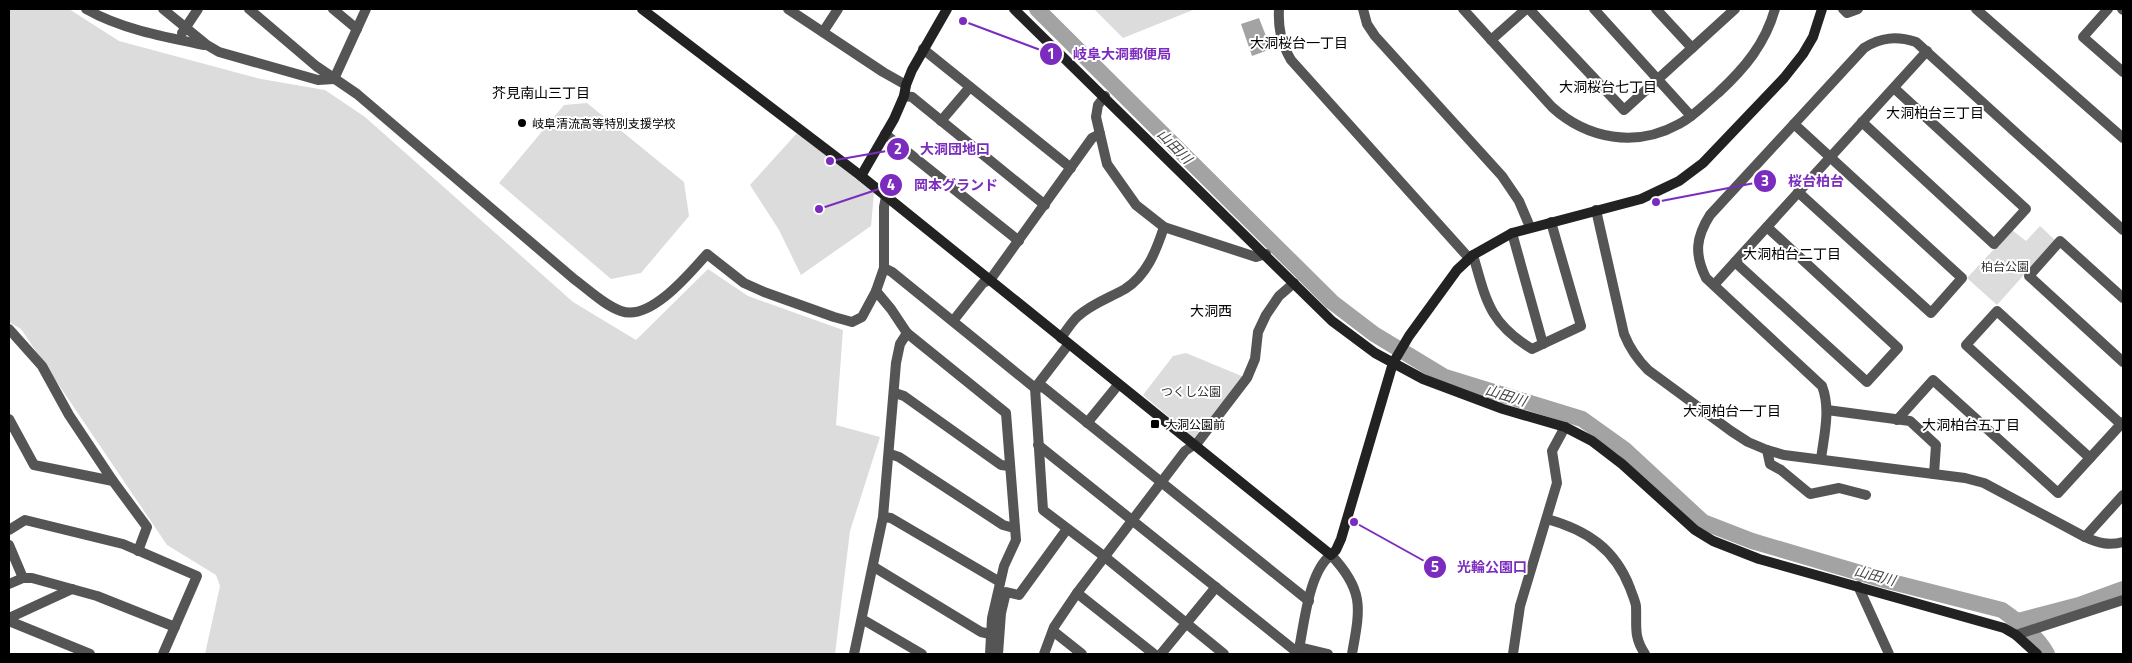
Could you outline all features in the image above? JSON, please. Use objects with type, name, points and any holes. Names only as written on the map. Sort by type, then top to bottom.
[{"type":"street","points":[[86,9],[112,22],[177,40],[207,45]]},
{"type":"street","points":[[163,9],[207,45],[219,52],[318,80],[334,79]]},
{"type":"street","points":[[177,40],[198,9]]},
{"type":"street","points":[[249,9],[334,79],[357,94],[574,278],[605,303],[623,312],[631,313],[644,310],[659,302],[707,254],[744,282],[764,292],[852,322],[862,317],[876,291],[884,268],[884,207],[886,197]]},
{"type":"street","points":[[333,9],[357,29]]},
{"type":"street","points":[[334,79],[366,9]]},
{"type":"street","points":[[788,9],[900,83],[906,85]]},
{"type":"street","points":[[823,32],[838,9]]},
{"type":"street","points":[[861,176],[904,96],[906,85],[923,49],[947,9]]},
{"type":"street","points":[[1014,9],[1105,96],[1332,321],[1375,353],[1395,358],[1424,379],[1457,393],[1565,427],[1592,441],[1622,464],[1695,530],[1713,541],[1759,558],[1993,624],[2019,634],[2038,654]]},
{"type":"street","points":[[1279,9],[1278,25],[1284,47],[1296,67],[1471,256],[1488,306],[1502,327],[1515,339],[1532,349],[1581,326],[1551,222]]},
{"type":"street","points":[[1363,9],[1367,24],[1375,36],[1512,188],[1530,227]]},
{"type":"street","points":[[1463,9],[1565,119],[1590,132],[1623,138],[1640,138],[1660,132],[1680,124],[1691,116],[1738,74],[1752,58],[1764,39],[1775,9]]},
{"type":"street","points":[[1491,40],[1527,9],[1624,110],[1692,48],[1728,11]]},
{"type":"street","points":[[1594,9],[1691,116]]},
{"type":"street","points":[[1656,9],[1692,48]]},
{"type":"street","points":[[1298,652],[1316,576],[1324,560],[1336,550],[1341,539],[1395,358],[1447,282],[1471,256],[1512,233],[1641,199],[1679,181],[1704,163],[1784,78],[1803,54],[1813,37],[1822,9]]},
{"type":"street","points":[[1843,9],[1847,13],[1858,9]]},
{"type":"street","points":[[1976,9],[2123,138]]},
{"type":"street","points":[[2108,9],[2083,37],[2123,72]]},
{"type":"street","points":[[648,11],[861,176],[1331,555],[1343,568],[1354,587],[1359,606],[1353,654]]},
{"type":"street","points":[[1821,459],[1827,410],[1826,396],[1822,386],[1706,278],[1698,255],[1698,241],[1701,229],[1710,215],[1864,48],[1886,38],[1903,38],[1916,42],[2123,230]]},
{"type":"street","points":[[923,49],[1071,168]]},
{"type":"street","points":[[1714,285],[1927,51]]},
{"type":"street","points":[[941,121],[970,87]]},
{"type":"street","points":[[1862,122],[1994,244],[2026,209],[1894,88]]},
{"type":"street","points":[[904,96],[912,97],[1045,205]]},
{"type":"street","points":[[1105,96],[1098,105],[1096,117],[1107,164],[1136,205],[1164,227],[1256,257],[1266,254]]},
{"type":"street","points":[[1794,124],[1962,278],[1931,313],[1798,192]]},
{"type":"street","points":[[885,134],[1019,241]]},
{"type":"street","points":[[953,321],[983,282],[990,280],[1092,138],[1100,134]]},
{"type":"street","points":[[1596,210],[1624,334],[1637,360],[1648,370],[1748,442],[1767,450],[1784,454],[1965,478],[1998,489],[2085,538],[2098,543],[2114,544],[2123,542]]},
{"type":"street","points":[[1164,227],[1155,255],[1144,272],[1126,288],[1099,301],[1077,317],[1065,342],[1034,388],[1043,510],[1105,557],[1224,654]]},
{"type":"street","points":[[1735,262],[1867,382],[1898,348],[1767,227]]},
{"type":"street","points":[[1512,233],[1543,344]]},
{"type":"street","points":[[2123,298],[2060,241],[2029,276],[2123,362]]},
{"type":"street","points":[[884,268],[892,272],[1034,388],[1043,388],[1088,423],[1309,601]]},
{"type":"street","points":[[1044,654],[1053,631],[1077,593],[1188,447],[1198,442],[1248,378],[1255,359],[1258,332],[1266,315],[1279,296],[1294,283]]},
{"type":"street","points":[[876,291],[907,333],[1006,413],[1016,540],[1004,566],[1000,582],[992,618],[990,654]]},
{"type":"street","points":[[1897,420],[1933,380],[2058,494],[2123,424],[1997,311],[1966,345],[2090,458]]},
{"type":"street","points":[[9,328],[42,366],[69,415],[113,481],[147,527],[138,551]]},
{"type":"street","points":[[854,654],[874,567],[883,517],[890,454],[896,363],[900,344],[907,333]]},
{"type":"street","points":[[1088,423],[1118,385]]},
{"type":"street","points":[[895,393],[904,396],[1001,465],[1009,466]]},
{"type":"street","points":[[1827,410],[1910,422],[1936,445],[1934,474]]},
{"type":"street","points":[[10,422],[34,465],[113,481]]},
{"type":"street","points":[[1513,654],[1520,606],[1557,483],[1552,451],[1565,427]]},
{"type":"street","points":[[1038,445],[1298,652],[1328,654]]},
{"type":"street","points":[[1767,450],[1770,464],[1781,470],[1810,494],[1839,488],[1866,495]]},
{"type":"street","points":[[890,454],[898,456],[1003,525],[1014,528]]},
{"type":"street","points":[[2085,538],[2123,495]]},
{"type":"street","points":[[883,517],[891,518],[1000,582]]},
{"type":"street","points":[[1547,519],[1564,524],[1589,536],[1616,559],[1623,571],[1636,605],[1635,632],[1645,654]]},
{"type":"street","points":[[9,530],[25,520],[123,544],[197,576],[163,654]]},
{"type":"street","points":[[998,654],[1001,613],[1006,592],[1019,595],[1067,529]]},
{"type":"street","points":[[9,546],[23,578]]},
{"type":"street","points":[[874,567],[981,632],[990,634]]},
{"type":"street","points":[[9,584],[23,578],[32,578],[72,588],[175,627]]},
{"type":"street","points":[[1858,586],[1889,654]]},
{"type":"street","points":[[1161,654],[1216,587]]},
{"type":"street","points":[[9,619],[72,588]]},
{"type":"street","points":[[1077,593],[1154,654]]},
{"type":"street","points":[[2019,634],[2123,600]]},
{"type":"street","points":[[9,619],[90,654]]},
{"type":"street","points":[[862,619],[922,654]]},
{"type":"street","points":[[1053,631],[1082,654]]},
{"type":"green space","points":[[9,9],[69,9],[119,41],[261,79],[325,90],[365,117],[573,302],[636,340],[708,269],[748,296],[843,330],[836,425],[880,437],[850,531],[835,654],[205,654],[220,586],[216,575],[167,545],[21,329],[9,322]]},
{"type":"green space","points":[[1094,9],[1192,9],[1193,10],[1123,38]]},
{"type":"green space","points":[[587,103],[684,182],[689,216],[641,273],[611,279],[499,183],[564,105]]},
{"type":"green space","points":[[797,133],[874,193],[871,226],[801,275],[779,230],[750,185]]},
{"type":"green space","name":"柏台公園","points":[[2040,226],[2055,240],[1997,305],[1967,278],[2012,230],[2026,241]]},
{"type":"green space","name":"つくし公園","points":[[1186,353],[1244,377],[1196,440],[1143,395],[1173,356]]},
{"type":"shaded area","points":[[1259,18],[1271,49],[1252,56],[1241,24]]},
{"type":"waterway","name":"山田川","points":[[1037,9],[1332,302],[1374,334],[1445,377],[1582,419],[1624,449],[1703,522],[1752,541],[1884,580],[2002,610],[2033,635],[2047,654]]},
{"type":"waterway","points":[[2018,621],[2079,605],[2123,589]]},
{"type":"place","name":"岐阜大洞郵便局","points":[[963,21]]},
{"type":"place","name":"岐阜清流高等特別支援学校","points":[[522,123]]},
{"type":"place","name":"大洞団地口","points":[[830,161]]},
{"type":"place","name":"桜台柏台","points":[[1656,202]]},
{"type":"place","name":"岡本グランド","points":[[819,209]]},
{"type":"place","name":"大洞公園前","points":[[1155,424]]},
{"type":"place","name":"光輪公園口","points":[[1354,522]]},
{"type":"district","name":"大洞桜台一丁目","points":[[1299,42]]},
{"type":"district","name":"大洞桜台七丁目","points":[[1608,86]]},
{"type":"district","name":"芥見南山三丁目","points":[[541,92]]},
{"type":"district","name":"大洞柏台三丁目","points":[[1935,112]]},
{"type":"district","name":"大洞柏台二丁目","points":[[1792,253]]},
{"type":"district","name":"大洞西","points":[[1211,310]]},
{"type":"district","name":"大洞柏台一丁目","points":[[1732,410]]},
{"type":"district","name":"大洞柏台五丁目","points":[[1971,424]]}]
